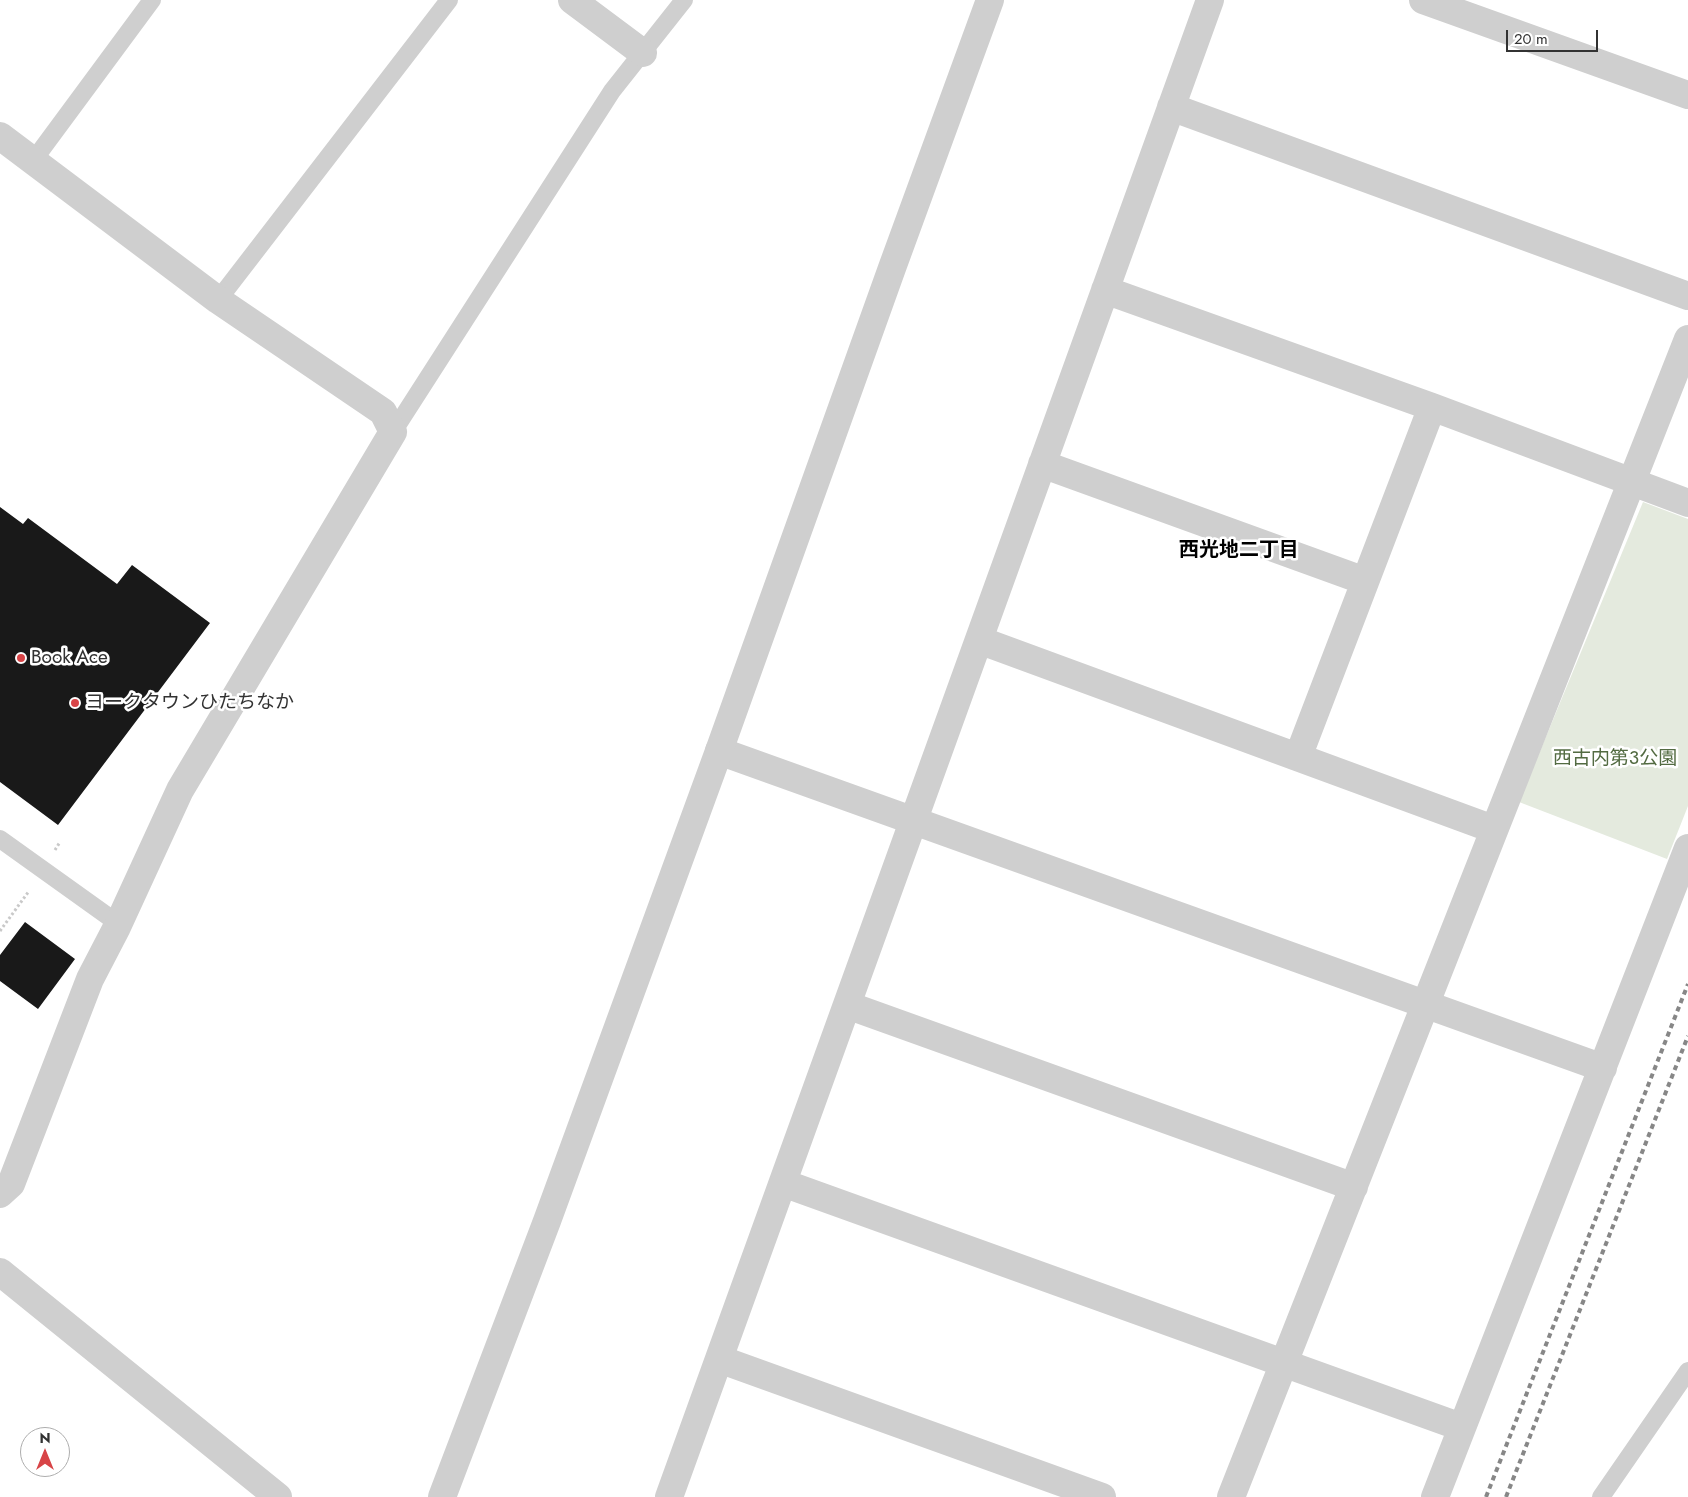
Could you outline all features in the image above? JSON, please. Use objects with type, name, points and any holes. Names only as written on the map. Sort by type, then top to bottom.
[{"type":"street","points":[[572,0],[642,53]]},
{"type":"street","points":[[442,1497],[547,1221],[990,0]]},
{"type":"street","points":[[669,1497],[1210,0]]},
{"type":"street","points":[[1423,0],[1688,95]]},
{"type":"street","points":[[1171,107],[1688,296]]},
{"type":"street","points":[[0,136],[218,300],[383,412],[394,432],[180,790],[117,927],[90,978],[11,1184],[0,1194]]},
{"type":"street","points":[[1105,290],[1432,407],[1688,503]]},
{"type":"street","points":[[1231,1497],[1427,1005],[1493,829],[1633,482],[1688,339]]},
{"type":"street","points":[[1298,757],[1432,407]]},
{"type":"street","points":[[1042,464],[1365,580]]},
{"type":"street","points":[[979,640],[1493,829]]},
{"type":"street","points":[[719,751],[1603,1068]]},
{"type":"street","points":[[1435,1497],[1688,848]]},
{"type":"street","points":[[847,1005],[1354,1187]]},
{"type":"street","points":[[782,1184],[1461,1427]]},
{"type":"street","points":[[0,1272],[278,1497]]},
{"type":"street","points":[[719,1359],[1102,1497]]},
{"type":"lane","points":[[33,160],[152,0]]},
{"type":"lane","points":[[218,300],[449,0]]},
{"type":"lane","points":[[394,432],[612,91],[684,0]]},
{"type":"lane","points":[[0,839],[108,917],[117,927]]},
{"type":"lane","points":[[1602,1497],[1688,1371]]},
{"type":"green space","name":"西古内第3公園","points":[[1643,502],[1688,519],[1688,806],[1667,859],[1519,802]]},
{"type":"building","name":"ヨークタウンひたちなか","points":[[0,507],[23,524],[28,518],[117,584],[132,565],[210,623],[58,825],[0,782]]},
{"type":"building","points":[[25,922],[75,959],[38,1009],[0,981],[0,955]]},
{"type":"railway","points":[[1486,1497],[1688,984]]},
{"type":"railway","points":[[1506,1497],[1688,1036]]},
{"type":"place","name":"Book Ace","points":[[21,658]]},
{"type":"place","name":"ヨークタウンひたちなか","points":[[75,703]]},
{"type":"district","name":"西光地二丁目","points":[[1239,551]]}]
